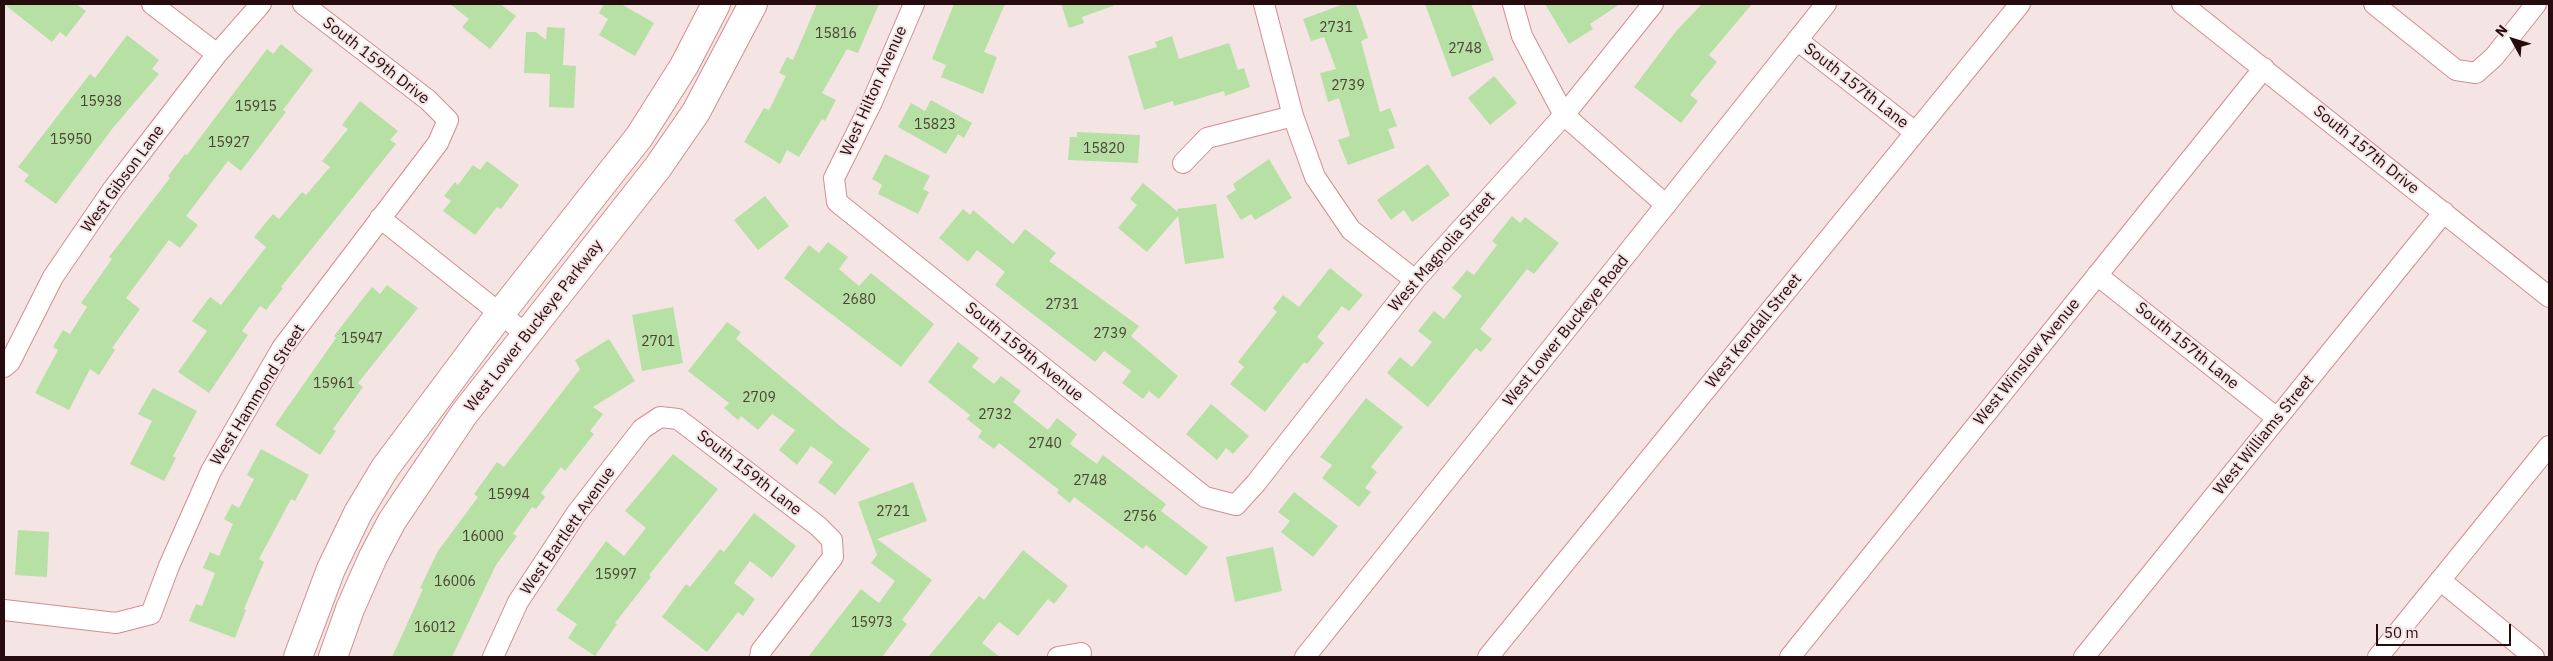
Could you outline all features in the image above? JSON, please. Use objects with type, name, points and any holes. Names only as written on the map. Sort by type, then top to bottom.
[{"type":"main road","name":"West Lower Buckeye Parkway","points":[[298,657],[331,569],[358,513],[385,468],[500,314],[639,137],[684,66],[716,4]]},
{"type":"main road","name":"West Lower Buckeye Parkway","points":[[333,657],[350,609],[373,557],[392,521],[464,414],[653,173],[691,120],[716,78],[753,4]]},
{"type":"street","points":[[152,4],[217,54]]},
{"type":"street","name":"West Gibson Lane","points":[[4,367],[10,362],[53,277],[113,188],[217,54],[261,4]]},
{"type":"street","name":"South 159th Drive","points":[[303,4],[428,100],[448,120]]},
{"type":"street","name":"West Hilton Avenue","points":[[834,178],[872,102],[914,4]]},
{"type":"street","points":[[1264,4],[1293,116],[1315,177],[1351,230],[1416,280]]},
{"type":"street","points":[[1512,4],[1522,36],[1564,115],[1666,205]]},
{"type":"street","name":"West Magnolia Street","points":[[1236,505],[1256,483],[1416,280],[1564,115],[1653,4]]},
{"type":"street","name":"West Lower Buckeye Road","points":[[1305,657],[1826,4]]},
{"type":"street","name":"West Kendall Street","points":[[1488,657],[2020,4]]},
{"type":"street","name":"South 157th Drive","points":[[2182,4],[2549,297]]},
{"type":"street","points":[[2374,4],[2456,70],[2476,73],[2494,57],[2536,4]]},
{"type":"street","name":"South 157th Lane","points":[[1797,40],[1915,132]]},
{"type":"street","name":"West Winslow Avenue","points":[[1790,657],[2264,68]]},
{"type":"street","points":[[1183,163],[1207,138],[1293,116]]},
{"type":"street","name":"West Hammond Street","points":[[4,610],[116,623],[151,614],[169,566],[211,471],[282,348],[438,143],[448,120]]},
{"type":"street","name":"South 159th Avenue","points":[[834,178],[837,202],[1206,497],[1236,505]]},
{"type":"street","name":"West Williams Street","points":[[2084,657],[2444,212]]},
{"type":"street","points":[[380,218],[527,335]]},
{"type":"street","name":"South 157th Lane","points":[[2097,275],[2277,418]]},
{"type":"street","name":"South 159th Lane","points":[[660,417],[678,419],[818,526],[832,540],[834,557],[761,651],[760,657]]},
{"type":"street","name":"West Bartlett Avenue","points":[[493,657],[518,602],[571,521],[642,429],[660,417]]},
{"type":"street","points":[[2378,657],[2549,446]]},
{"type":"street","points":[[2440,580],[2534,657]]},
{"type":"street","points":[[1058,657],[1081,653]]},
{"type":"building","points":[[4,4],[76,4],[86,11],[66,37],[60,32],[52,42]]},
{"type":"building","points":[[450,4],[500,4],[516,16],[490,49],[462,27],[469,19]]},
{"type":"building","points":[[604,4],[621,4],[654,23],[635,56],[599,35],[608,19],[599,13]]},
{"type":"building","points":[[817,4],[879,4],[858,53],[847,49],[822,93],[836,100],[825,121],[822,119],[799,157],[787,150],[780,164],[744,142],[764,108],[769,110],[786,76],[779,73],[787,57],[793,60]]},
{"type":"building","points":[[954,4],[1005,4],[984,52],[997,57],[983,94],[941,77],[946,65],[932,59]]},
{"type":"building","points":[[1061,4],[1113,4],[1113,6],[1082,17],[1084,23],[1069,28]]},
{"type":"building","points":[[1344,4],[1356,4],[1368,38],[1361,41],[1380,112],[1390,108],[1397,126],[1388,129],[1395,148],[1348,165],[1338,140],[1350,136],[1339,98],[1328,102],[1320,73],[1336,69],[1324,37],[1311,41],[1303,19]]},
{"type":"building","points":[[1425,4],[1471,4],[1494,60],[1452,77]]},
{"type":"building","points":[[1545,4],[1620,4],[1590,24],[1593,29],[1569,44]]},
{"type":"building","points":[[1702,4],[1752,4],[1709,55],[1717,62],[1690,95],[1698,101],[1681,123],[1634,87],[1677,30]]},
{"type":"building","points":[[547,27],[565,28],[563,65],[576,66],[574,108],[549,107],[550,74],[524,73],[526,32],[536,32],[546,40]]},
{"type":"building","points":[[127,35],[159,60],[152,69],[159,74],[112,129],[56,204],[24,181],[29,175],[18,167],[90,74],[95,78]]},
{"type":"building","points":[[1172,36],[1179,59],[1229,43],[1238,70],[1244,68],[1250,87],[1225,96],[1224,91],[1174,106],[1173,101],[1144,110],[1128,56],[1157,47],[1155,42]]},
{"type":"building","points":[[281,44],[313,70],[283,110],[286,112],[241,171],[228,161],[186,216],[198,225],[180,248],[169,240],[126,298],[140,309],[112,348],[115,350],[99,375],[90,369],[69,410],[35,393],[58,350],[53,347],[63,330],[70,334],[87,307],[81,303],[112,259],[109,257],[170,178],[168,176],[185,154],[187,155],[267,49],[273,54]]},
{"type":"building","points":[[1494,76],[1517,103],[1490,125],[1468,98]]},
{"type":"building","points":[[931,100],[972,123],[964,138],[958,134],[946,154],[898,127],[911,103],[925,111]]},
{"type":"building","points":[[360,101],[398,131],[390,140],[396,144],[281,287],[283,288],[266,310],[260,306],[242,331],[248,335],[209,393],[178,372],[207,331],[192,321],[210,297],[221,305],[266,247],[254,237],[273,214],[279,219],[302,192],[306,195],[330,167],[322,161],[348,129],[342,125]]},
{"type":"building","points":[[1077,132],[1140,135],[1138,163],[1068,160],[1070,137],[1077,137]]},
{"type":"building","points":[[885,154],[930,176],[923,189],[929,192],[918,214],[878,194],[882,185],[872,179]]},
{"type":"building","points":[[1269,159],[1292,198],[1255,220],[1251,214],[1241,220],[1226,196],[1236,190],[1233,184]]},
{"type":"building","points":[[487,161],[519,185],[501,209],[497,207],[475,235],[443,211],[451,201],[444,196],[455,182],[458,185],[473,165],[480,170]]},
{"type":"building","points":[[1428,164],[1450,195],[1412,222],[1404,210],[1391,220],[1377,200]]},
{"type":"building","points":[[1143,183],[1178,212],[1177,209],[1216,204],[1224,258],[1185,264],[1178,216],[1147,252],[1118,228],[1137,205],[1130,199]]},
{"type":"building","points":[[765,196],[789,226],[758,250],[734,220]]},
{"type":"building","points":[[963,209],[970,215],[973,210],[1013,244],[1025,229],[1056,253],[1049,261],[1139,326],[1131,336],[1178,376],[1159,399],[1149,391],[1143,399],[1122,383],[1131,371],[1104,351],[1095,362],[995,285],[1005,272],[977,250],[968,262],[939,238]]},
{"type":"building","points":[[1512,216],[1520,223],[1525,217],[1559,243],[1534,274],[1527,269],[1480,329],[1492,339],[1481,352],[1476,348],[1428,407],[1387,373],[1400,357],[1412,367],[1432,342],[1418,331],[1434,311],[1444,319],[1462,296],[1452,288],[1467,270],[1474,275],[1497,245],[1492,241]]},
{"type":"building","points":[[828,242],[848,257],[839,269],[859,286],[871,273],[934,324],[901,367],[784,278],[809,245],[819,253]]},
{"type":"building","points":[[1330,268],[1363,295],[1349,311],[1342,306],[1317,337],[1324,343],[1307,364],[1304,362],[1265,412],[1230,384],[1244,367],[1238,362],[1277,312],[1273,308],[1283,295],[1299,307]]},
{"type":"building","points":[[387,285],[418,308],[358,383],[363,387],[333,429],[336,431],[320,455],[275,425],[336,338],[334,336],[372,287],[380,294]]},
{"type":"building","points":[[673,307],[683,363],[642,371],[632,315]]},
{"type":"building","points":[[727,322],[741,332],[736,339],[870,449],[835,495],[818,482],[833,462],[811,446],[797,465],[779,450],[795,430],[772,414],[758,430],[741,416],[738,420],[724,408],[729,403],[688,371]]},
{"type":"building","points":[[609,339],[635,381],[593,407],[603,414],[590,431],[594,434],[565,471],[561,467],[541,493],[545,497],[536,509],[532,507],[513,534],[517,536],[496,565],[452,657],[392,657],[423,589],[420,588],[438,551],[478,497],[474,494],[497,462],[504,467],[580,369],[575,360]]},
{"type":"building","points":[[958,342],[979,358],[972,367],[994,384],[1001,376],[1021,391],[1013,402],[1048,430],[1057,418],[1077,434],[1070,444],[1097,464],[1103,455],[1166,504],[1161,511],[1208,547],[1186,576],[1146,545],[1143,549],[1074,497],[1070,503],[1057,493],[1059,490],[999,443],[994,449],[978,437],[982,431],[967,419],[970,415],[928,382]]},
{"type":"building","points":[[153,388],[197,411],[173,456],[176,458],[164,481],[130,464],[152,421],[138,414]]},
{"type":"building","points":[[1366,398],[1403,427],[1371,467],[1377,472],[1365,488],[1371,492],[1359,507],[1322,478],[1332,465],[1320,457]]},
{"type":"building","points":[[1211,404],[1249,436],[1233,454],[1226,448],[1217,460],[1186,434]]},
{"type":"building","points":[[261,449],[309,475],[295,501],[291,499],[259,559],[264,562],[244,609],[246,610],[235,638],[189,621],[196,604],[202,606],[215,573],[203,568],[210,552],[219,556],[233,524],[224,519],[232,504],[239,508],[254,479],[247,475]]},
{"type":"building","points":[[673,454],[718,489],[649,575],[651,577],[615,623],[617,624],[595,656],[568,638],[577,624],[556,610],[606,541],[624,556],[646,528],[625,511]]},
{"type":"building","points":[[913,482],[927,521],[877,539],[932,580],[902,620],[907,624],[882,657],[808,657],[861,589],[879,603],[895,581],[871,563],[877,555],[858,502]]},
{"type":"building","points":[[1294,492],[1338,526],[1313,557],[1281,532],[1290,521],[1278,512]]},
{"type":"building","points":[[754,513],[796,546],[772,578],[750,561],[734,583],[755,599],[743,616],[738,612],[707,652],[662,617],[686,584],[690,587],[720,549],[724,552]]},
{"type":"building","points":[[18,530],[49,532],[47,577],[15,575]]},
{"type":"building","points":[[1273,547],[1282,591],[1235,602],[1226,557]]},
{"type":"building","points":[[1023,550],[1068,586],[1054,604],[1048,599],[1018,636],[999,622],[982,643],[1000,657],[928,657],[979,596],[984,600]]}]
